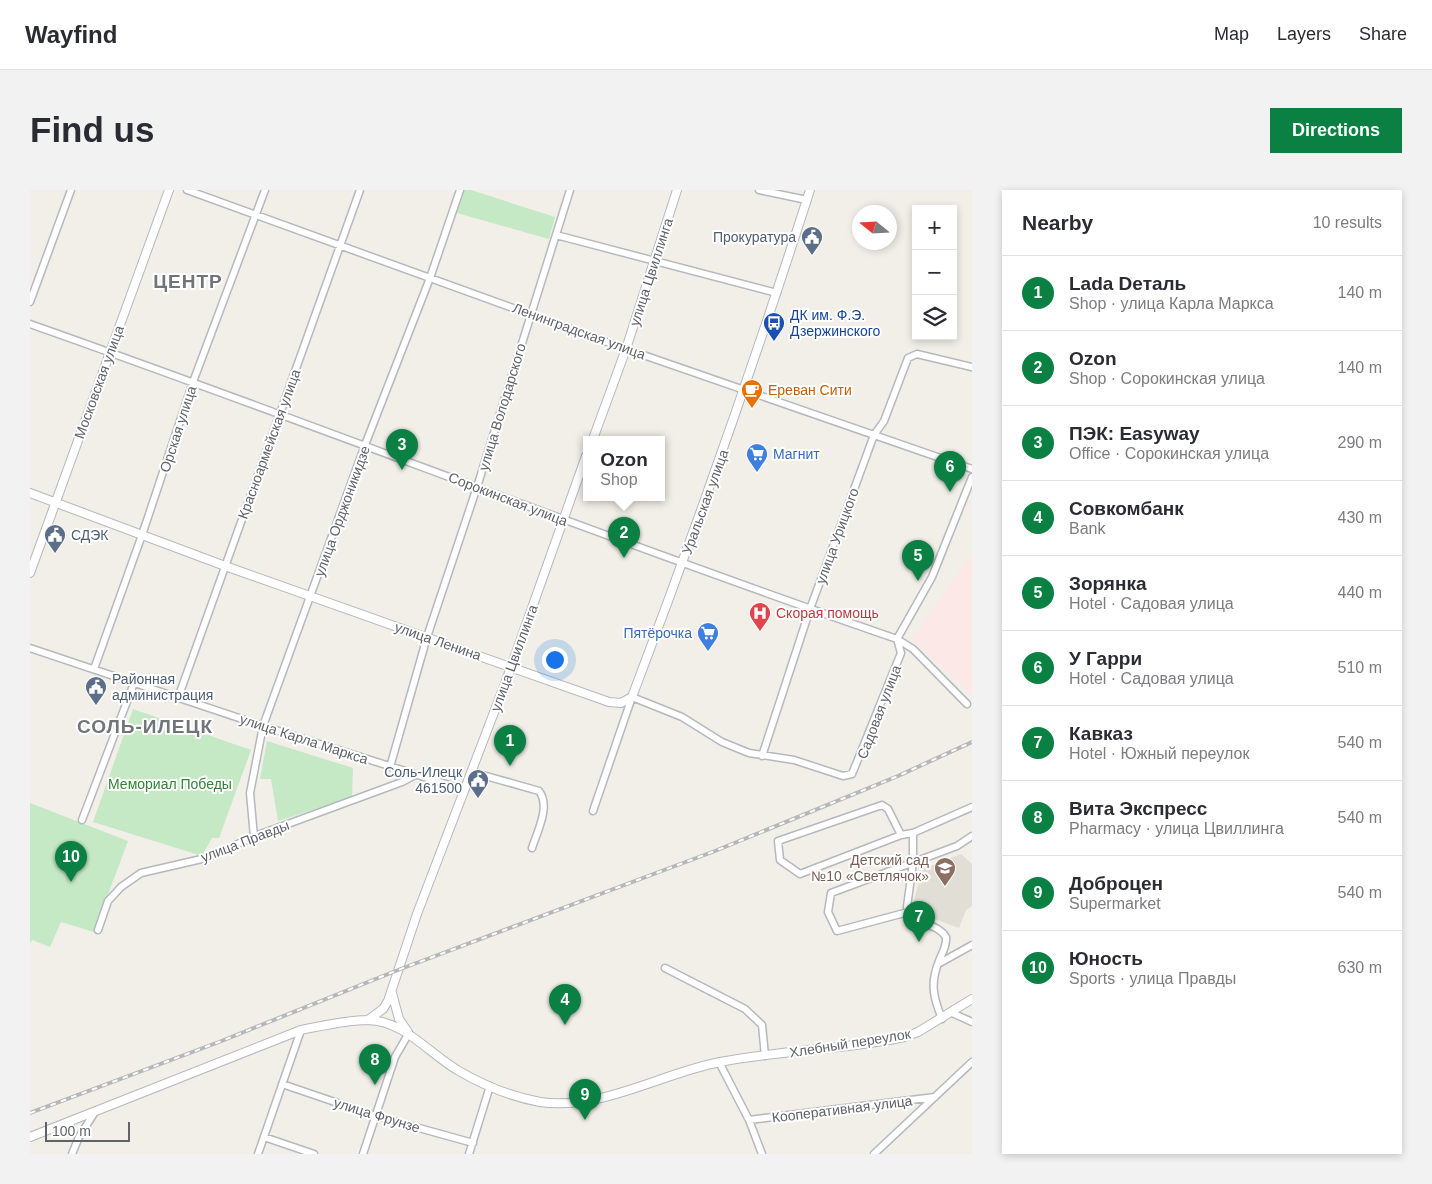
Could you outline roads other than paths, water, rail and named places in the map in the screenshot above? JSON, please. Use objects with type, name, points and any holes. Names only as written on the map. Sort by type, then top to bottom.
[{"type":"street","points":[[30,302],[71,190]]},
{"type":"street","name":"Московская улица","points":[[30,573],[169,190]]},
{"type":"street","name":"Ленинградская улица","points":[[187,190],[626,349],[972,469]]},
{"type":"street","name":"Орская улица","points":[[94,669],[193,382],[265,190]]},
{"type":"street","name":"Красноармейская улица","points":[[178,698],[360,190]]},
{"type":"street","name":"улица Орджоникидзе","points":[[254,837],[250,794],[263,726],[366,444],[430,278],[460,190]]},
{"type":"street","name":"улица Володарского","points":[[390,767],[427,637],[477,487],[570,190]]},
{"type":"street","name":"улица Цвиллинга","points":[[594,436],[626,349],[677,190]]},
{"type":"street","points":[[758,190],[807,200]]},
{"type":"street","name":"Уральская улица","points":[[593,811],[632,697],[683,563],[745,390],[810,190]]},
{"type":"street","points":[[556,236],[777,293]]},
{"type":"street","name":"Сорокинская улица","points":[[30,324],[366,444],[563,521],[896,639],[913,649],[967,704]]},
{"type":"street","name":"улица Урицкого","points":[[762,756],[810,610],[874,435],[884,422],[908,358],[917,354],[972,367]]},
{"type":"street","name":"улица Цвиллинга","points":[[368,1020],[383,1009],[392,991],[417,914],[472,772],[583,464]]},
{"type":"street","points":[[896,639],[932,577],[972,477]]},
{"type":"street","name":"улица Ленина","points":[[30,493],[310,597],[609,702],[621,703],[632,697]]},
{"type":"street","name":"Садовая улица","points":[[762,756],[794,760],[843,776],[848,776],[856,770],[901,653],[896,639]]},
{"type":"street","name":"улица Карла Маркса","points":[[30,648],[263,726],[465,790]]},
{"type":"street","points":[[82,820],[134,683]]},
{"type":"street","points":[[632,697],[682,717],[735,748],[762,756]]},
{"type":"street","points":[[472,772],[534,789],[543,796],[542,818],[532,848]]},
{"type":"street","name":"улица Правды","points":[[98,930],[108,901],[121,887],[141,873],[206,858],[254,837],[402,782],[415,774]]},
{"type":"street","points":[[902,835],[888,809],[882,805],[778,841],[780,860],[800,874],[902,835],[913,833],[972,807]]},
{"type":"street","points":[[908,912],[906,901],[913,862],[913,833]]},
{"type":"street","points":[[942,1019],[932,988],[938,964],[946,945],[944,934],[908,912],[837,931],[828,912],[830,893],[957,846],[972,836]]},
{"type":"street","points":[[938,964],[972,945]]},
{"type":"street","points":[[665,968],[745,1009],[762,1025],[765,1056]]},
{"type":"street","points":[[363,1154],[395,1058],[409,1033],[399,1019],[392,991]]},
{"type":"street","name":"Хлебный переулок","points":[[368,1020],[380,1022],[409,1033],[444,1062],[490,1086],[541,1102],[581,1102],[719,1062],[898,1038],[918,1032],[952,1013],[972,999]]},
{"type":"street","points":[[952,1013],[972,1022]]},
{"type":"street","points":[[30,1137],[301,1030],[368,1020]]},
{"type":"street","points":[[258,1154],[301,1030]]},
{"type":"street","points":[[719,1062],[749,1120],[762,1154]]},
{"type":"street","points":[[874,1154],[972,1062]]},
{"type":"street","name":"улица Фрунзе","points":[[282,1084],[376,1116],[473,1142]]},
{"type":"street","points":[[469,1154],[490,1086]]},
{"type":"street","name":"Кооперативная улица","points":[[749,1120],[935,1097]]},
{"type":"street","points":[[72,1154],[78,1137],[94,1112]]},
{"type":"street","points":[[264,1137],[314,1154]]},
{"type":"railway","points":[[30,1113],[219,1042],[398,970],[715,851],[898,776],[972,742]]},
{"type":"place","name":"Прокуратура","points":[[812,256]]},
{"type":"place","name":"ДК им. Ф.Э. Дзержинского","points":[[774,342]]},
{"type":"place","name":"Ереван Сити","points":[[752,409]]},
{"type":"place","name":"ПЭК: Easyway","points":[[402,470]]},
{"type":"place","name":"Магнит","points":[[757,473]]},
{"type":"place","name":"У Гарри","points":[[950,492]]},
{"type":"place","name":"СДЭК","points":[[55,554]]},
{"type":"place","name":"Ozon","points":[[624,558]]},
{"type":"place","name":"Зорянка","points":[[918,581]]},
{"type":"place","name":"Скорая помощь","points":[[760,632]]},
{"type":"place","name":"Пятёрочка","points":[[708,652]]},
{"type":"place","name":"Районная администрация","points":[[96,706]]},
{"type":"place","name":"Lada Dеталь","points":[[510,766]]},
{"type":"place","name":"Соль-Илецк 461500","points":[[478,799]]},
{"type":"place","name":"Юность","points":[[71,882]]},
{"type":"place","name":"Детский сад №10 «Светлячок»","points":[[945,887]]},
{"type":"place","name":"Кавказ","points":[[919,942]]},
{"type":"place","name":"Совкомбанк","points":[[565,1025]]},
{"type":"place","name":"Вита Экспресс","points":[[375,1085]]},
{"type":"place","name":"Доброцен","points":[[585,1120]]},
{"type":"district","name":"ЦЕНТР","points":[[188,281]]},
{"type":"district","name":"СОЛЬ-ИЛЕЦК","points":[[145,726]]},
{"type":"park label","name":"Мемориал Победы","points":[[170,784]]}]
